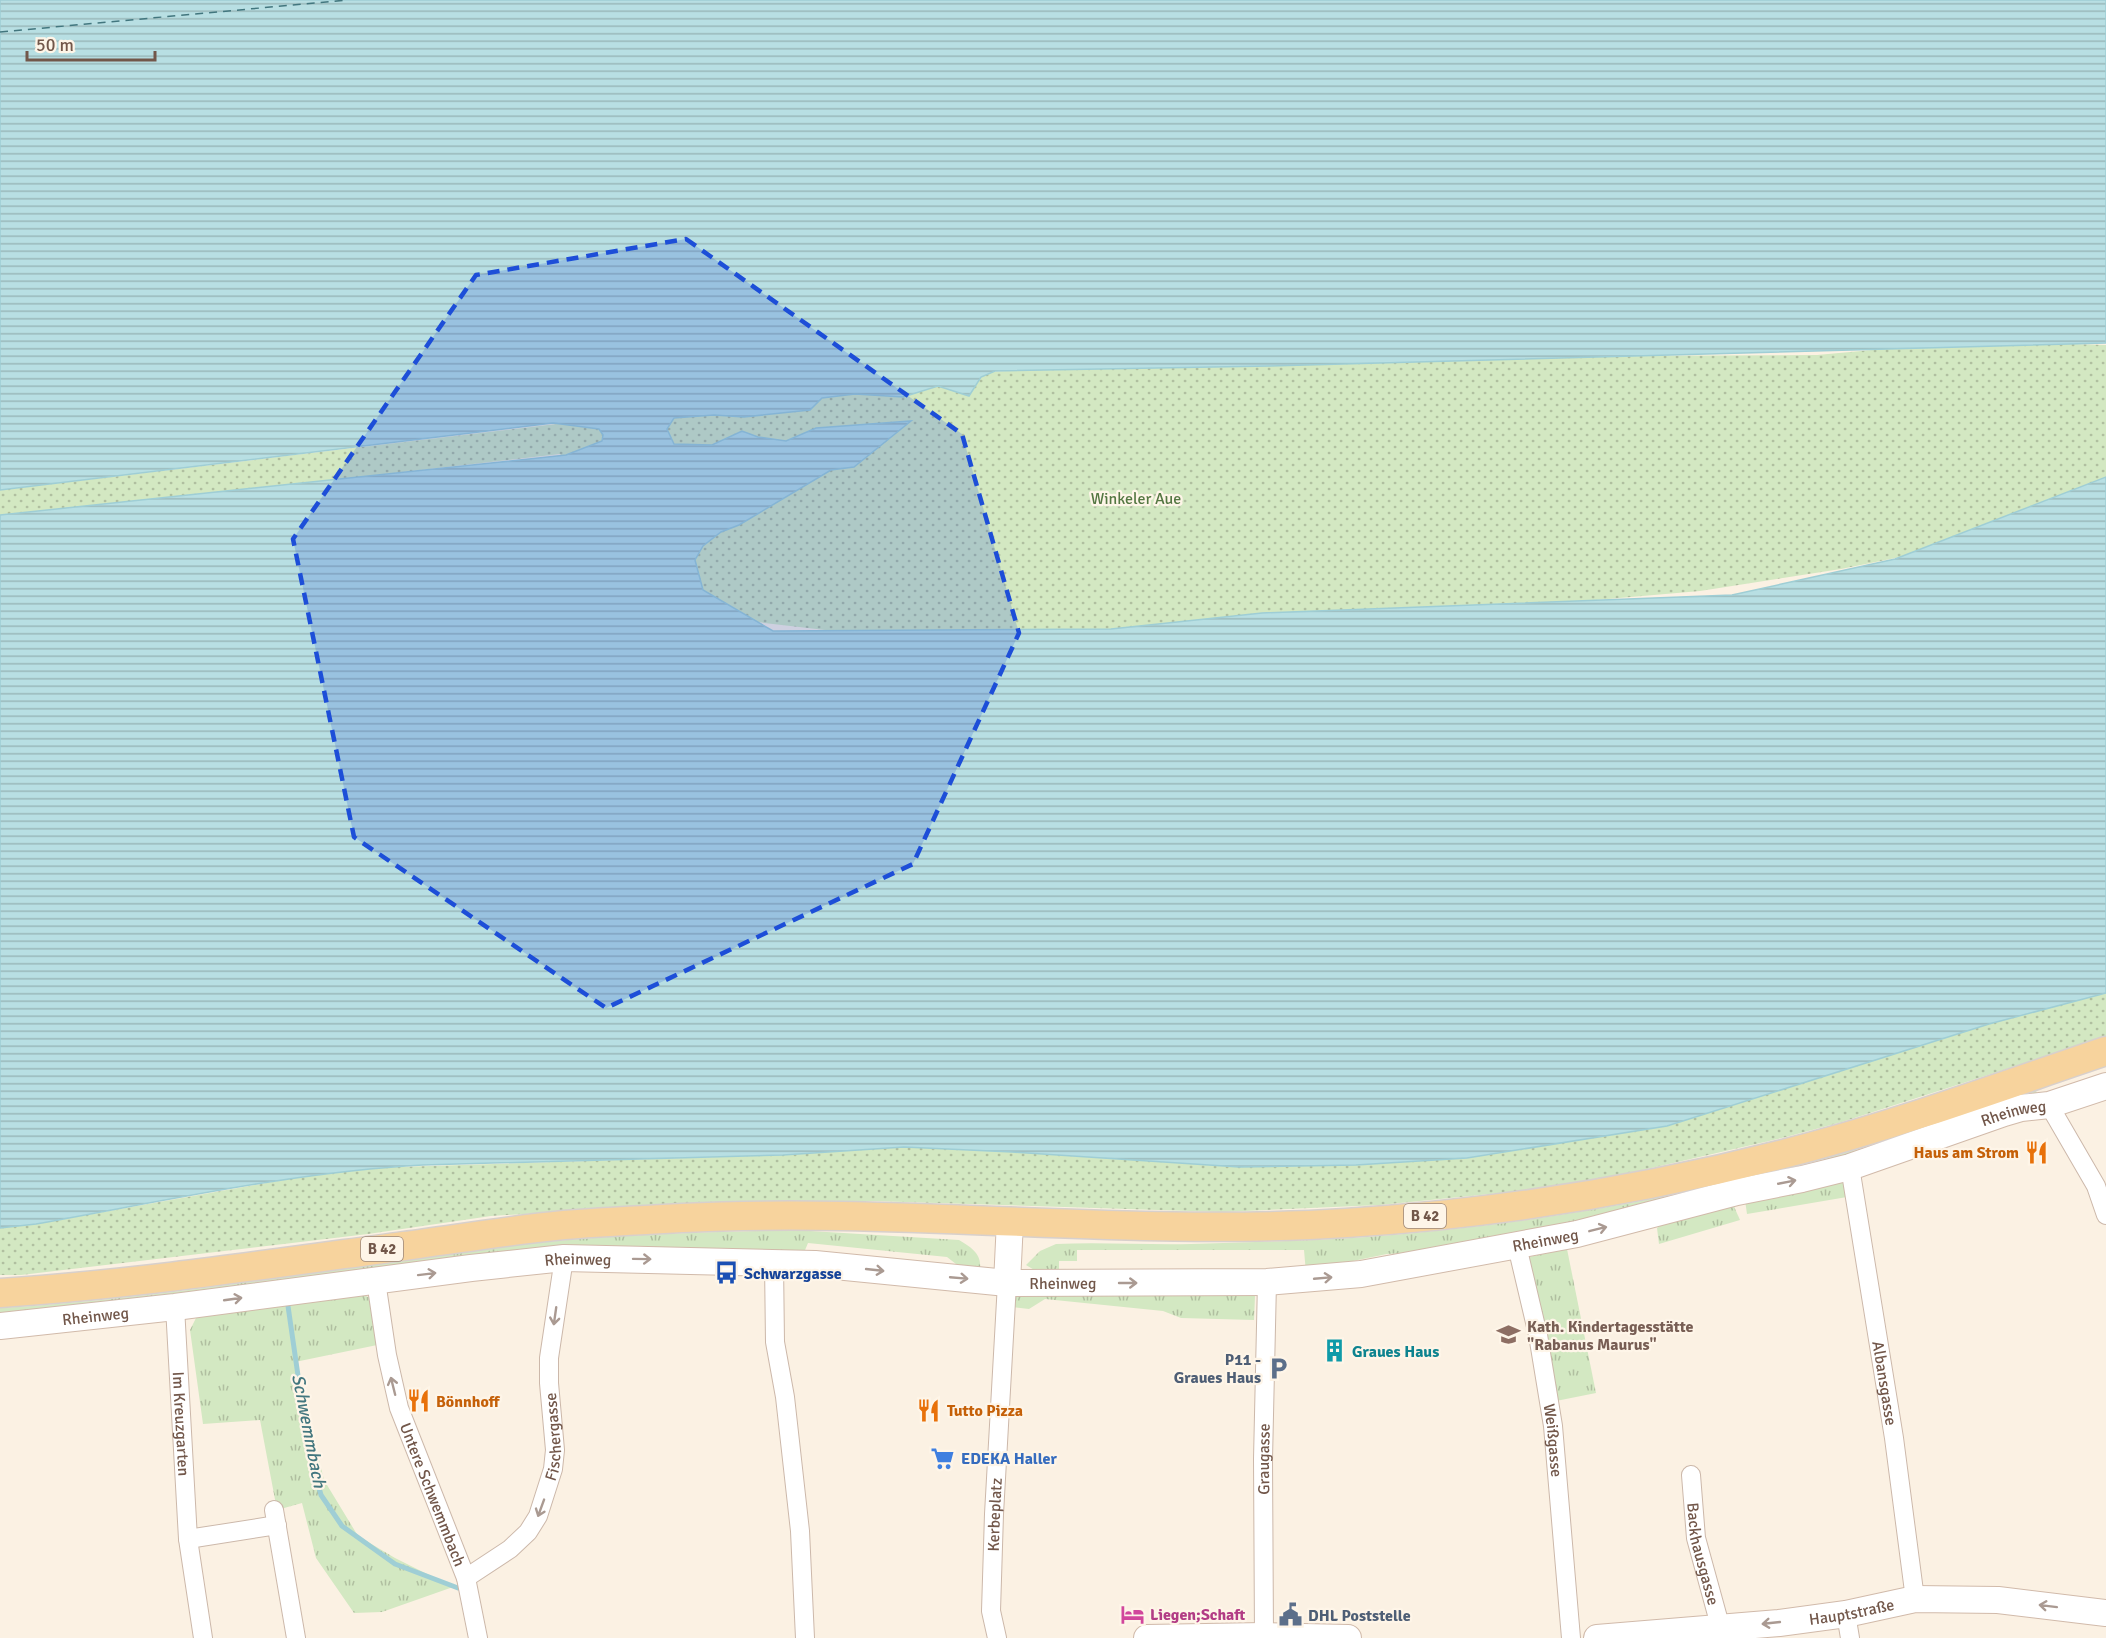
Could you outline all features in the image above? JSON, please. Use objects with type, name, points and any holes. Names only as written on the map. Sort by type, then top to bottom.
[{"type":"main road","name":"B 42","points":[[0,1293],[63,1289],[193,1275],[560,1226],[686,1218],[792,1216],[1142,1226],[1256,1226],[1343,1223],[1503,1209],[1626,1189],[1749,1162],[1879,1127],[2106,1051]]},
{"type":"street","name":"Rheinweg","points":[[0,1326],[175,1307],[564,1258],[815,1264],[1007,1283],[1268,1282],[1361,1274],[1577,1234],[1737,1192],[1850,1167],[2004,1113],[2049,1105],[2106,1086]]},
{"type":"street","points":[[2049,1105],[2096,1186],[2106,1215]]},
{"type":"street","name":"Albansgasse","points":[[1850,1167],[1894,1438],[1915,1599]]},
{"type":"street","points":[[1007,1283],[1010,1221]]},
{"type":"street","name":"Weißgasse","points":[[1517,1246],[1538,1335],[1553,1426],[1571,1638]]},
{"type":"street","name":"Fischergasse","points":[[466,1578],[510,1549],[528,1532],[538,1516],[554,1469],[555,1450],[549,1358],[564,1258]]},
{"type":"street","points":[[774,1263],[775,1342],[785,1397],[800,1531],[805,1638]]},
{"type":"street","name":"Untere Schwemmbach","points":[[376,1281],[387,1355],[399,1408],[466,1578],[478,1638]]},
{"type":"street","name":"Graugasse","points":[[1264,1635],[1263,1459],[1268,1282]]},
{"type":"street","name":"Kerbeplatz","points":[[997,1638],[991,1611],[995,1492],[1007,1283]]},
{"type":"street","name":"Im Kreuzgarten","points":[[175,1307],[188,1539],[203,1638]]},
{"type":"street","name":"Backhausgasse","points":[[1691,1475],[1696,1538],[1721,1629]]},
{"type":"street","points":[[188,1539],[276,1517],[296,1638]]},
{"type":"street","name":"Hauptstraße","points":[[1597,1638],[1721,1629],[1848,1626],[1915,1599],[1998,1600],[2106,1613]]},
{"type":"street","points":[[1147,1638],[1264,1635],[1348,1638]]},
{"type":"highlighted area","points":[[686,239],[962,434],[1019,633],[913,864],[606,1008],[354,837],[293,539],[476,275]]},
{"type":"green space","name":"Winkeler Aue","points":[[1971,341],[2106,345],[2106,503],[1920,553],[1841,569],[1700,591],[1550,604],[1146,632],[886,637],[722,618],[684,573],[560,454],[0,518],[0,490],[902,383],[962,373],[1320,357],[1817,355]]},
{"type":"green space","points":[[2106,993],[2106,1037],[1842,1122],[1786,1137],[1621,1175],[1520,1191],[1380,1205],[1222,1212],[872,1201],[739,1201],[491,1216],[368,1234],[21,1275],[0,1275],[0,1228],[36,1224],[311,1175],[365,1168],[783,1155],[904,1147],[1239,1167],[1356,1165],[1467,1158],[1667,1126],[1989,1024]]},
{"type":"green space","points":[[2035,1089],[2038,1095],[1874,1152],[1459,1250],[1387,1254],[1319,1268],[1306,1273],[1304,1250],[1077,1250],[1077,1261],[1059,1261],[1059,1276],[1046,1277],[1026,1265],[1040,1251],[1056,1244],[1191,1244],[1367,1237],[1496,1224],[1625,1204],[1816,1161],[1919,1130]]},
{"type":"green space","points":[[1844,1181],[1847,1197],[1747,1214],[1745,1200]]},
{"type":"green space","points":[[1732,1202],[1740,1220],[1659,1244],[1657,1228],[1660,1226]]},
{"type":"green space","points":[[794,1230],[959,1240],[977,1255],[980,1269],[958,1271],[956,1264],[947,1257],[808,1243],[803,1255],[749,1254],[0,1318],[0,1308],[205,1288],[545,1242],[638,1235]]},
{"type":"green space","points":[[1567,1249],[1596,1393],[1556,1401],[1529,1257]]},
{"type":"green space","points":[[1014,1289],[1255,1296],[1254,1320],[1181,1318],[1163,1311],[1045,1299],[1029,1309],[1013,1307]]},
{"type":"green space","points":[[363,1295],[373,1299],[382,1344],[295,1362],[324,1480],[358,1536],[395,1558],[453,1587],[382,1612],[354,1613],[316,1558],[302,1503],[277,1510],[260,1420],[203,1424],[190,1330],[196,1318],[206,1315]]},
{"type":"water","points":[[0,0],[2106,0],[2106,343],[1269,366],[995,371],[981,377],[969,396],[938,386],[903,397],[855,394],[822,398],[810,410],[744,417],[714,415],[674,418],[667,429],[674,444],[712,445],[742,431],[758,437],[786,441],[816,428],[911,421],[854,467],[831,470],[739,525],[721,532],[703,546],[695,560],[703,590],[773,631],[1111,629],[1262,613],[1732,595],[1895,559],[2106,477],[2106,993],[1989,1024],[1667,1126],[1467,1158],[1356,1165],[1239,1167],[904,1147],[783,1155],[423,1165],[277,1181],[36,1224],[0,1228],[0,515],[566,455],[602,441],[603,435],[599,429],[553,423],[0,490]]},
{"type":"waterway","name":"Schwemmbach","points":[[288,1306],[309,1452],[321,1495],[342,1526],[395,1564],[458,1588]]},
{"type":"ferry route","points":[[0,32],[347,0]]},
{"type":"place","name":"Haus am Strom","points":[[2037,1152]]},
{"type":"place","name":"Schwarzgasse","points":[[726,1273]]},
{"type":"place","name":"Kath. Kindertagesstätte \"Rabanus Maurus\"","points":[[1509,1335]]},
{"type":"place","name":"Graues Haus","points":[[1334,1351]]},
{"type":"place","name":"P11 - Graues Haus","points":[[1279,1368]]},
{"type":"place","name":"Bönnhoff","points":[[418,1401]]},
{"type":"place","name":"Tutto Pizza","points":[[929,1410]]},
{"type":"place","name":"EDEKA Haller","points":[[943,1458]]},
{"type":"place","name":"Liegen;Schaft","points":[[1132,1614]]},
{"type":"place","name":"DHL Poststelle","points":[[1290,1615]]}]
